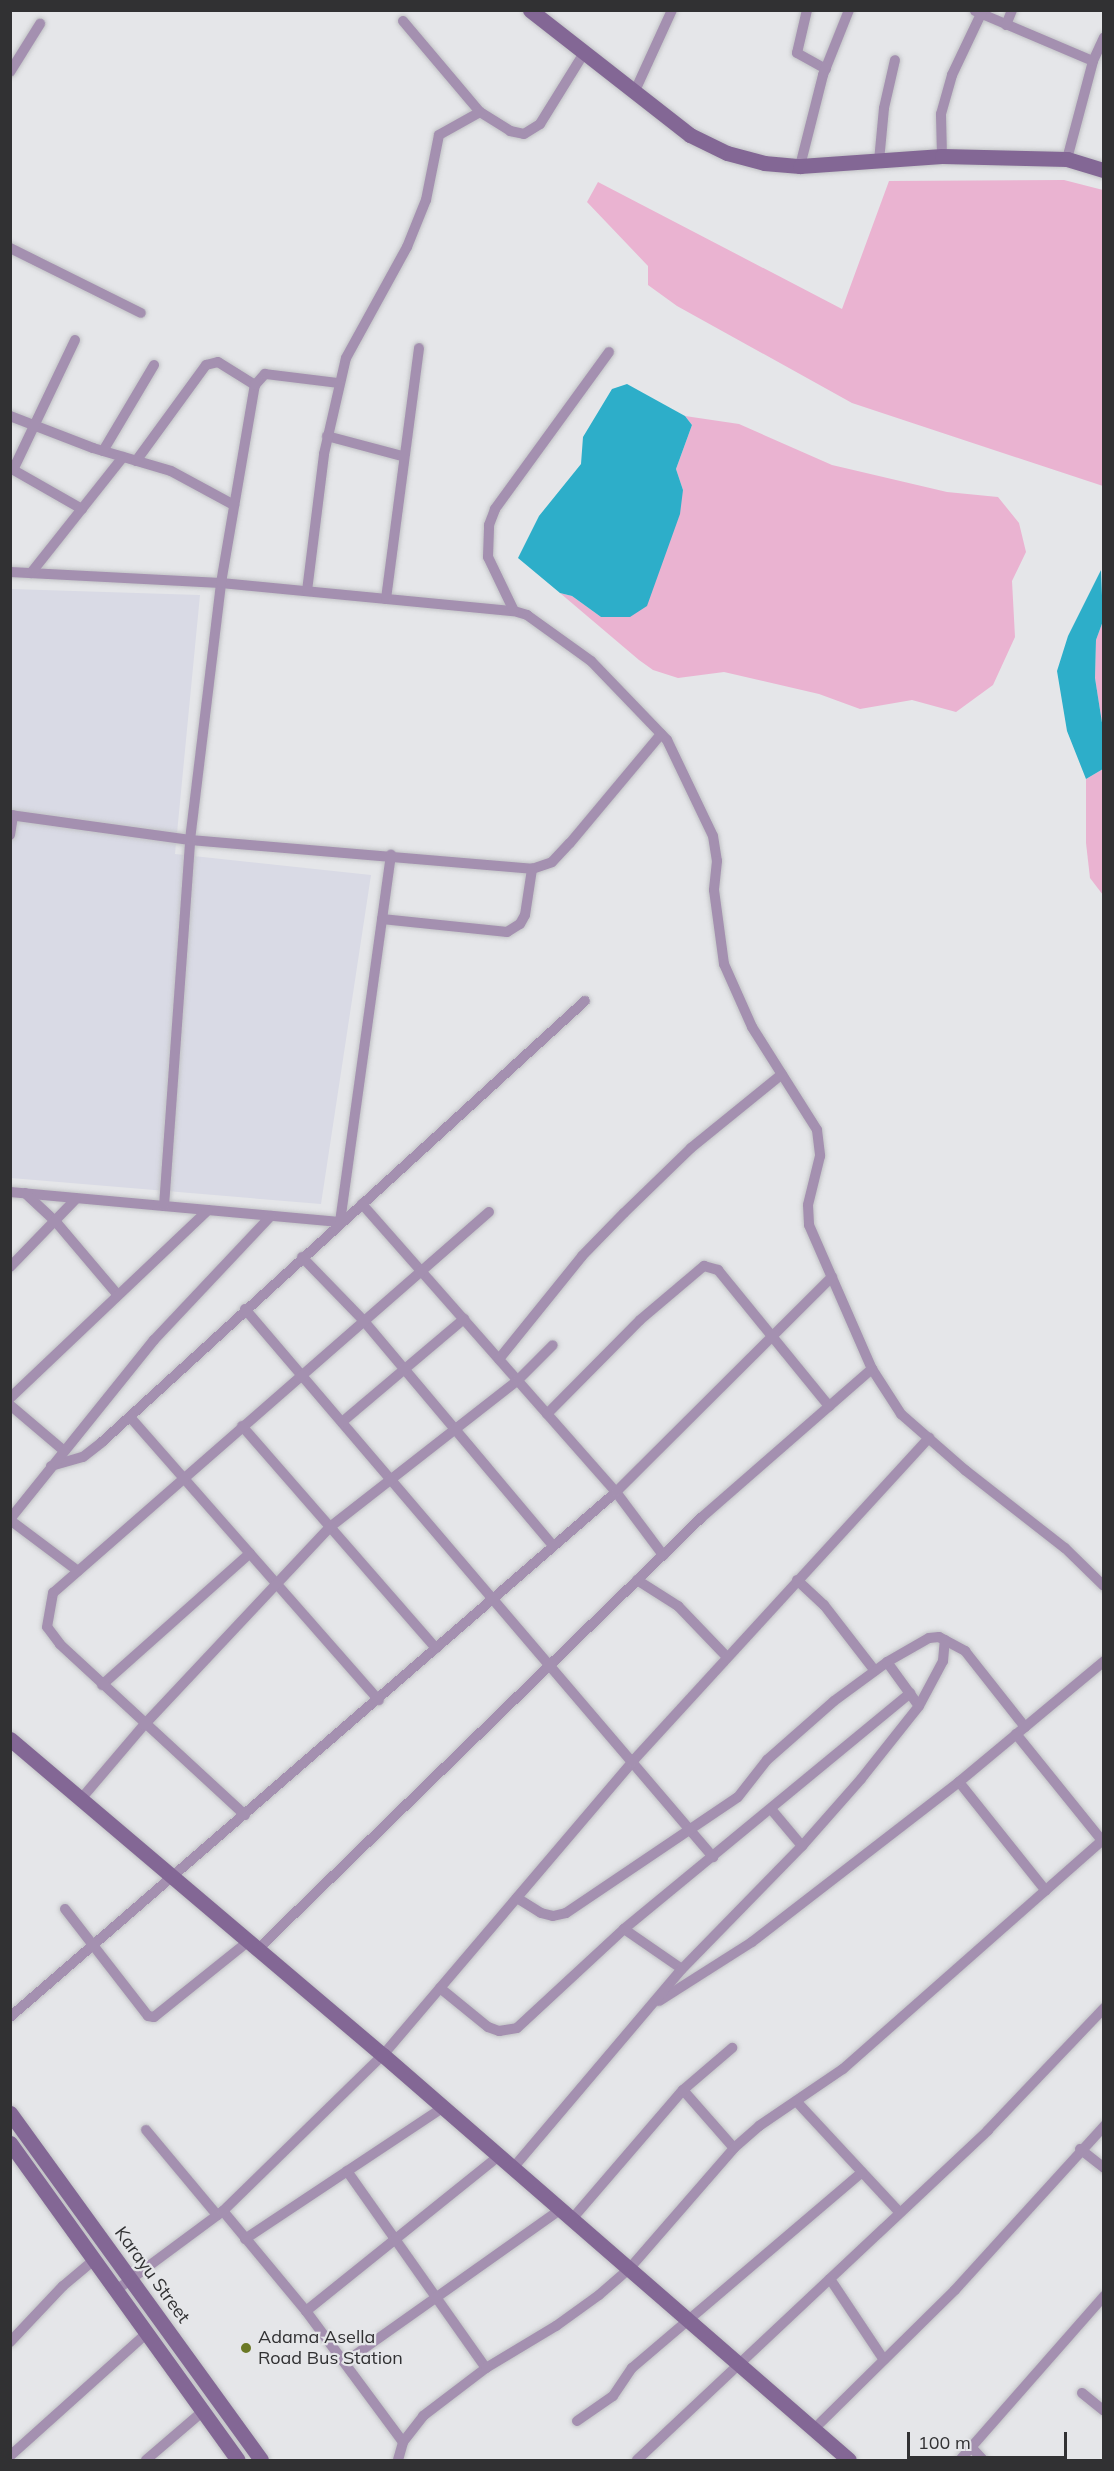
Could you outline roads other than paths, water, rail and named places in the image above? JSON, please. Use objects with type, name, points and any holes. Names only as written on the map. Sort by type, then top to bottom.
[{"type":"street","points":[[530,10],[690,135],[727,153],[764,163],[800,166],[942,156],[1067,159],[1104,170]]},
{"type":"street","points":[[634,93],[672,10]]},
{"type":"street","points":[[807,10],[795,48],[801,57],[826,69]]},
{"type":"street","points":[[800,166],[826,69],[849,10]]},
{"type":"street","points":[[1006,26],[1012,10]]},
{"type":"street","points":[[942,156],[941,114],[952,75],[978,12],[1006,26],[1092,61]]},
{"type":"street","points":[[403,21],[480,112],[510,131],[524,134],[540,124],[584,53]]},
{"type":"street","points":[[10,72],[40,24]]},
{"type":"street","points":[[1067,159],[1092,61],[1104,37]]},
{"type":"street","points":[[879,161],[884,108],[895,60]]},
{"type":"street","points":[[307,591],[327,436],[338,383],[346,358],[407,248],[426,200],[439,135],[480,112]]},
{"type":"street","points":[[10,248],[141,313]]},
{"type":"street","points":[[75,340],[12,469],[82,509]]},
{"type":"street","points":[[386,599],[402,456],[418,348]]},
{"type":"street","points":[[514,611],[488,558],[489,525],[495,509],[609,352]]},
{"type":"street","points":[[136,461],[206,365],[218,363],[255,385]]},
{"type":"street","points":[[103,451],[154,365]]},
{"type":"street","points":[[164,1206],[190,840],[221,583],[255,385],[265,374],[338,383]]},
{"type":"street","points":[[10,416],[195,482],[234,505]]},
{"type":"street","points":[[327,436],[402,456]]},
{"type":"street","points":[[31,573],[123,457]]},
{"type":"street","points":[[10,572],[221,583],[514,611],[527,615],[591,660],[661,734],[713,836],[717,861],[714,890],[724,964],[752,1027],[817,1130],[820,1156],[808,1205],[809,1225],[872,1369],[901,1414],[1065,1548],[1104,1586]]},
{"type":"street","points":[[10,835],[12,815],[190,840],[391,855],[532,869],[552,862],[661,734]]},
{"type":"street","points":[[340,1222],[391,855]]},
{"type":"street","points":[[382,919],[507,932],[520,924],[525,915],[532,869]]},
{"type":"street","points":[[51,1466],[83,1457],[130,1417],[340,1222],[585,1001]]},
{"type":"street","points":[[499,1359],[582,1256],[624,1213],[691,1148],[782,1074]]},
{"type":"street","points":[[10,1192],[340,1222]]},
{"type":"street","points":[[25,1193],[56,1222],[117,1294]]},
{"type":"street","points":[[10,1267],[76,1199]]},
{"type":"street","points":[[362,1204],[616,1492],[663,1555]]},
{"type":"street","points":[[10,1398],[208,1210]]},
{"type":"street","points":[[245,1815],[144,1725],[47,1627],[53,1593],[489,1212]]},
{"type":"street","points":[[78,1571],[10,1519],[63,1450],[154,1340],[271,1216]]},
{"type":"street","points":[[302,1257],[363,1320],[454,1432],[553,1546]]},
{"type":"street","points":[[547,1414],[640,1320],[704,1266],[718,1270],[771,1338],[829,1406]]},
{"type":"street","points":[[10,2017],[379,1700],[616,1492],[832,1277]]},
{"type":"street","points":[[245,1309],[713,1857]]},
{"type":"street","points":[[342,1422],[464,1319]]},
{"type":"street","points":[[81,1799],[144,1725],[330,1527],[518,1380],[553,1345]]},
{"type":"street","points":[[65,1909],[143,2014],[154,2018],[253,1945],[663,1555],[872,1369]]},
{"type":"street","points":[[10,1405],[63,1450]]},
{"type":"street","points":[[130,1417],[379,1700]]},
{"type":"street","points":[[243,1426],[436,1648]]},
{"type":"street","points":[[115,2291],[220,2213],[383,2055],[632,1762],[929,1438]]},
{"type":"street","points":[[102,1684],[250,1553]]},
{"type":"street","points":[[637,1580],[678,1606],[727,1657]]},
{"type":"street","points":[[797,1580],[824,1605],[875,1671]]},
{"type":"street","points":[[517,1898],[541,1912],[554,1916],[566,1913],[738,1797],[767,1761],[834,1701],[887,1662],[929,1638],[945,1640],[965,1651],[984,1671],[1025,1727]]},
{"type":"street","points":[[513,2168],[682,1969],[802,1846],[919,1706],[943,1661],[945,1640]]},
{"type":"street","points":[[648,2008],[752,1942],[958,1782],[1104,1661]]},
{"type":"street","points":[[887,1662],[919,1706]]},
{"type":"street","points":[[440,1988],[488,2027],[499,2031],[517,2028],[624,1929],[910,1693]]},
{"type":"street","points":[[398,2460],[403,2442],[423,2416],[486,2368],[556,2326],[628,2269],[734,2148],[759,2126],[843,2069],[1103,1842],[1016,1734]]},
{"type":"street","points":[[10,1739],[383,2055],[849,2460]]},
{"type":"street","points":[[958,1782],[1046,1891]]},
{"type":"street","points":[[771,1809],[802,1846]]},
{"type":"street","points":[[624,1929],[682,1969]]},
{"type":"street","points":[[637,2460],[661,2434],[739,2365],[988,2130],[1104,2008]]},
{"type":"street","points":[[345,2362],[566,2214],[683,2090],[732,2048]]},
{"type":"street","points":[[683,2090],[734,2148]]},
{"type":"street","points":[[796,2102],[900,2213]]},
{"type":"street","points":[[245,2239],[442,2108]]},
{"type":"street","name":"Karayu Street","points":[[10,2113],[261,2460]]},
{"type":"street","points":[[814,2429],[955,2290],[1080,2149],[1104,2126]]},
{"type":"street","points":[[146,2130],[245,2239],[306,2311],[403,2442]]},
{"type":"street","points":[[10,2143],[238,2460]]},
{"type":"street","points":[[1080,2149],[1104,2168]]},
{"type":"street","points":[[306,2311],[500,2156]]},
{"type":"street","points":[[347,2171],[394,2241],[486,2368]]},
{"type":"street","points":[[577,2421],[613,2396],[633,2368],[862,2172]]},
{"type":"street","points":[[10,2342],[63,2286],[93,2261]]},
{"type":"street","points":[[830,2279],[884,2360]]},
{"type":"street","points":[[960,2460],[1104,2296]]},
{"type":"street","points":[[10,2456],[146,2334]]},
{"type":"street","points":[[1082,2393],[1104,2411]]},
{"type":"street","points":[[146,2460],[202,2412]]},
{"type":"street","points":[[972,2447],[983,2460]]},
{"type":"water","points":[[627,384],[685,416],[692,425],[676,469],[683,490],[680,514],[647,606],[630,617],[601,617],[572,596],[560,593],[518,558],[539,516],[581,464],[583,437],[612,389]]},
{"type":"water","points":[[1101,570],[1103,621],[1096,640],[1095,678],[1103,729],[1103,769],[1086,779],[1067,731],[1057,671],[1068,636]]},
{"type":"place","name":"Adama Asella Road Bus Station","points":[[246,2348]]}]
